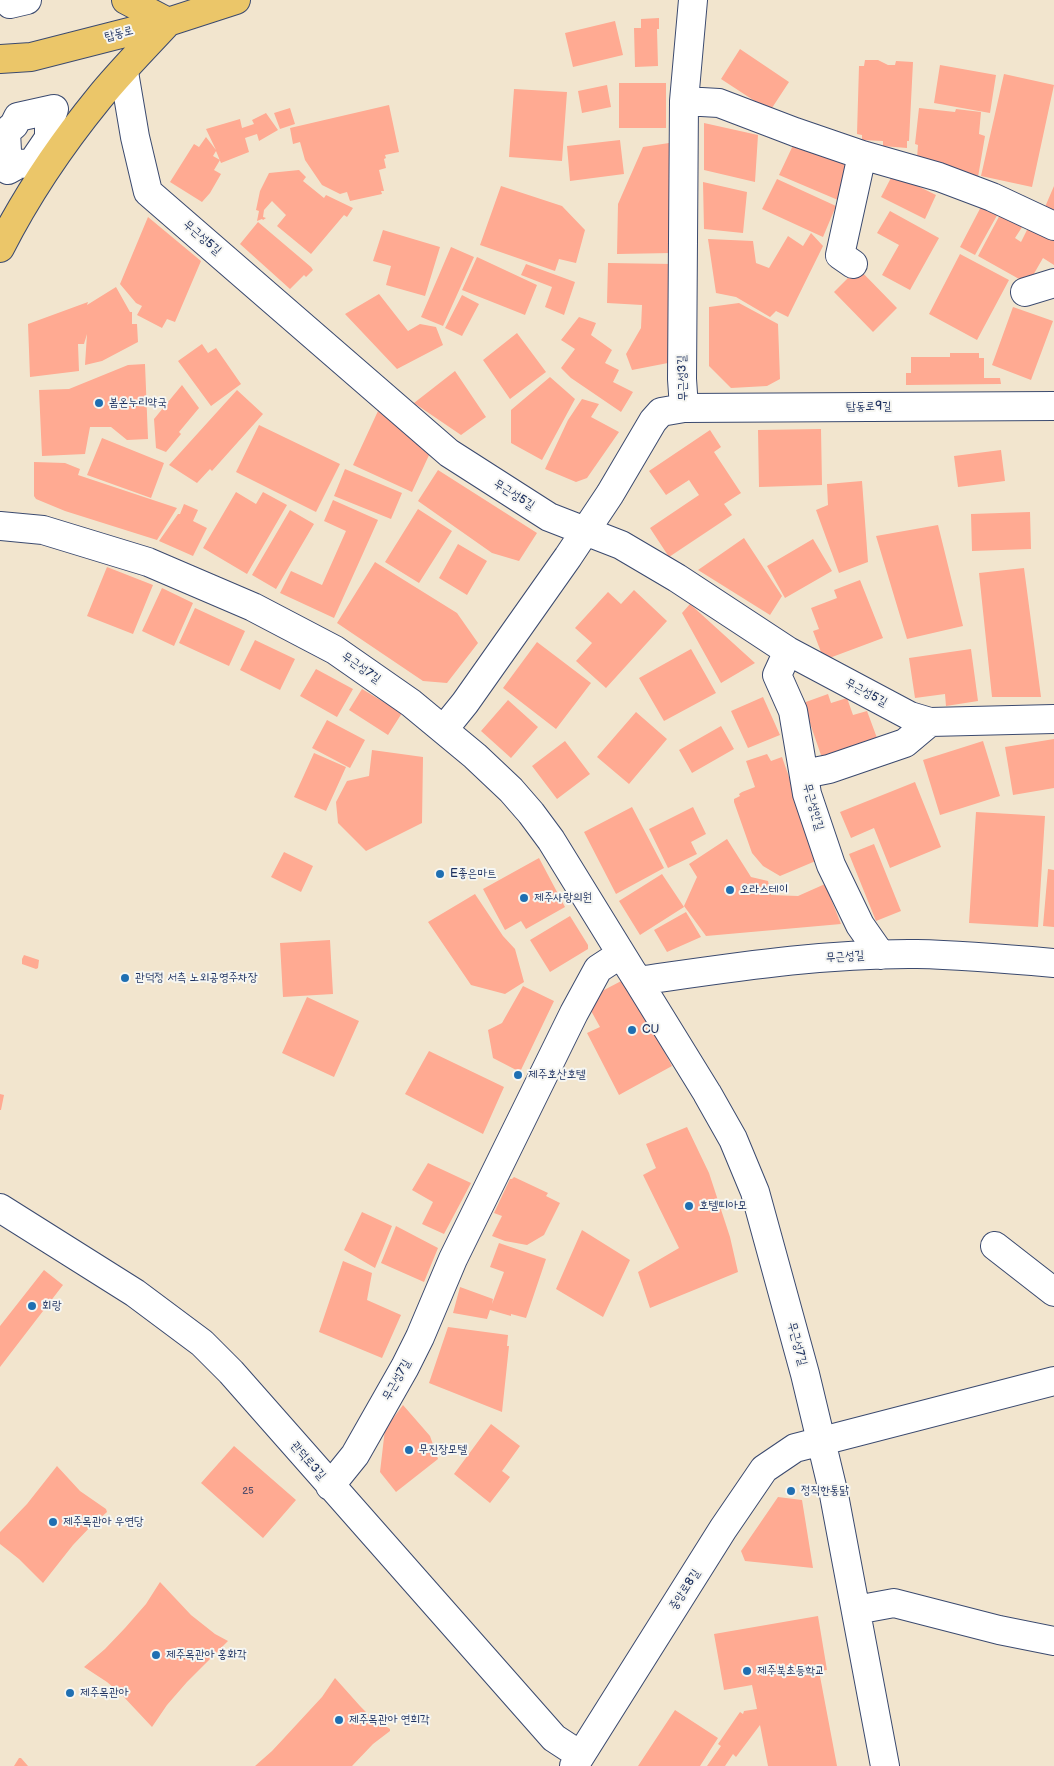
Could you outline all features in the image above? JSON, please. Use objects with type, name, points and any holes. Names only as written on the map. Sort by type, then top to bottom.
[{"type":"main road","points":[[0,248],[18,212],[52,159],[100,97],[168,22],[126,0]]},
{"type":"main road","name":"탑동로","points":[[0,59],[31,56],[168,22],[236,0]]},
{"type":"street","points":[[8,0],[10,4],[26,0]]},
{"type":"street","name":"무근성3길","points":[[444,729],[465,703],[610,494],[652,421],[661,412],[684,408],[682,379],[684,101],[693,0]]},
{"type":"street","name":"무근성5길","points":[[124,72],[135,137],[148,192],[449,453],[549,517],[621,545],[678,578],[788,651],[910,716],[930,722],[1054,720]]},
{"type":"street","points":[[684,101],[719,103],[862,155],[939,177],[983,194],[1054,226]]},
{"type":"street","points":[[853,264],[840,255],[862,155]]},
{"type":"street","points":[[1025,292],[1054,284]]},
{"type":"street","name":"탑동로9길","points":[[684,408],[1054,406]]},
{"type":"street","name":"무근성7길","points":[[0,526],[43,530],[148,562],[253,607],[335,650],[444,729],[511,790],[531,812],[551,840],[707,1093],[733,1139],[755,1192],[776,1266],[834,1495],[885,1766]]},
{"type":"street","name":"무근성안길","points":[[788,651],[777,675],[793,711],[807,794],[831,865],[860,925],[881,955]]},
{"type":"street","points":[[804,774],[829,769],[905,742],[930,722]]},
{"type":"street","name":"무근성7길","points":[[330,1486],[356,1455],[405,1367],[458,1250],[574,1013],[598,969],[620,954]]},
{"type":"street","name":"무근성길","points":[[638,981],[774,962],[881,955],[917,954],[991,957],[1054,963]]},
{"type":"street","name":"관덕로3길","points":[[0,1208],[135,1293],[202,1343],[231,1372],[554,1738],[577,1760]]},
{"type":"street","points":[[995,1246],[1054,1292]]},
{"type":"street","name":"중앙로8길","points":[[577,1760],[764,1469],[795,1448],[1054,1381]]},
{"type":"street","points":[[856,1610],[894,1603],[999,1630],[1054,1641]]},
{"type":"building","points":[[659,18],[659,29],[657,29],[658,66],[635,67],[634,28],[641,28],[641,19]]},
{"type":"building","points":[[615,21],[623,55],[573,67],[565,33]]},
{"type":"building","points":[[740,49],[789,82],[770,111],[721,79]]},
{"type":"building","points":[[865,60],[878,60],[888,65],[895,65],[896,61],[913,62],[909,141],[907,141],[907,148],[883,146],[883,141],[862,140],[862,135],[857,134],[859,66],[864,66]]},
{"type":"building","points":[[940,65],[996,75],[990,113],[934,103]]},
{"type":"building","points":[[1004,74],[1054,85],[1032,187],[981,176]]},
{"type":"building","points":[[619,83],[666,83],[666,128],[619,128]]},
{"type":"building","points":[[607,85],[611,107],[582,113],[578,91]]},
{"type":"building","points":[[514,89],[567,92],[562,161],[509,157]]},
{"type":"building","points":[[389,105],[399,152],[385,155],[386,168],[379,170],[384,191],[381,191],[382,194],[350,201],[347,192],[340,194],[322,185],[305,160],[300,142],[293,144],[290,128]]},
{"type":"building","points":[[290,108],[295,124],[280,129],[274,113]]},
{"type":"building","points":[[919,108],[955,112],[956,109],[981,112],[979,134],[985,136],[977,183],[947,173],[948,165],[917,158],[918,145],[915,144]]},
{"type":"building","points":[[266,113],[278,130],[259,141],[257,134],[245,138],[249,152],[221,163],[220,160],[214,170],[221,174],[210,193],[202,202],[170,182],[194,144],[199,147],[206,137],[216,150],[206,129],[240,119],[242,128],[254,124],[252,120]],"holes":[[[216,151],[220,160],[213,156]]]},
{"type":"building","points":[[704,123],[758,135],[755,182],[704,170]]},
{"type":"building","points":[[796,139],[855,165],[838,200],[779,175]]},
{"type":"building","points":[[620,140],[624,174],[570,181],[567,146]]},
{"type":"building","points":[[669,143],[671,253],[617,254],[618,204],[643,147]]},
{"type":"building","points":[[299,170],[306,177],[303,181],[324,198],[326,195],[353,208],[347,217],[344,215],[311,254],[277,226],[286,215],[272,201],[264,210],[263,217],[266,218],[257,221],[259,211],[256,210],[260,191],[269,173]]},
{"type":"building","points":[[893,174],[936,195],[925,219],[881,197]]},
{"type":"building","points":[[777,179],[836,206],[823,237],[762,209]]},
{"type":"building","points":[[703,182],[747,192],[743,233],[704,229]]},
{"type":"building","points":[[501,186],[562,206],[585,230],[576,263],[559,259],[555,271],[480,245]]},
{"type":"building","points":[[1054,186],[1054,211],[1045,207]]},
{"type":"building","points":[[984,201],[1000,210],[975,255],[960,247]]},
{"type":"building","points":[[890,211],[939,238],[910,290],[882,275],[899,245],[877,233]]},
{"type":"building","points":[[1002,211],[1024,224],[1015,238],[1021,242],[1030,224],[1054,237],[1054,265],[1043,258],[1028,284],[978,256]]},
{"type":"building","points":[[148,217],[201,261],[175,322],[167,319],[162,328],[137,315],[142,306],[136,303],[120,284]]},
{"type":"building","points":[[258,222],[313,270],[306,277],[304,275],[290,289],[240,244]]},
{"type":"building","points":[[383,230],[440,247],[425,296],[386,285],[391,266],[373,261]]},
{"type":"building","points":[[811,233],[823,246],[788,317],[776,311],[770,317],[736,297],[716,293],[708,239],[753,241],[756,263],[769,268],[788,236],[803,246]]},
{"type":"building","points":[[451,247],[474,257],[443,326],[421,317]]},
{"type":"building","points":[[960,254],[1009,280],[977,340],[929,314]]},
{"type":"building","points":[[477,257],[537,285],[525,315],[462,290]]},
{"type":"building","points":[[608,263],[674,264],[673,362],[632,370],[626,354],[641,328],[642,305],[607,303]]},
{"type":"building","points":[[526,264],[575,282],[564,315],[545,307],[552,287],[521,275]]},
{"type":"building","points":[[858,268],[897,308],[873,332],[834,292]]},
{"type":"building","points":[[116,287],[130,312],[132,312],[132,324],[137,324],[138,342],[102,361],[85,365],[87,334],[84,344],[78,344],[79,371],[30,377],[28,324],[88,302],[87,305]]},
{"type":"building","points":[[379,294],[408,331],[420,324],[436,327],[443,345],[397,369],[345,314]]},
{"type":"building","points":[[462,295],[479,304],[462,336],[445,328]]},
{"type":"building","points":[[739,303],[778,324],[780,379],[767,386],[731,388],[709,366],[709,307]]},
{"type":"building","points":[[1013,307],[1053,321],[1031,380],[992,365]]},
{"type":"building","points":[[579,317],[596,323],[591,335],[612,350],[605,363],[619,370],[613,382],[633,392],[621,412],[571,378],[561,368],[575,349],[561,340]]},
{"type":"building","points":[[517,333],[546,372],[510,399],[483,360]]},
{"type":"building","points":[[202,344],[208,353],[216,348],[241,384],[211,406],[178,361]]},
{"type":"building","points":[[950,353],[979,353],[979,358],[984,358],[984,378],[1000,378],[1001,384],[906,385],[906,373],[911,373],[911,357],[950,357]]},
{"type":"building","points":[[145,364],[148,439],[127,440],[111,427],[90,427],[85,454],[42,456],[39,390],[69,389],[128,365]]},
{"type":"building","points":[[455,371],[486,417],[461,435],[414,403]]},
{"type":"building","points":[[550,377],[575,399],[542,460],[511,443],[511,410]]},
{"type":"building","points":[[182,385],[199,408],[179,432],[181,434],[166,452],[156,448],[154,419]]},
{"type":"building","points":[[237,390],[263,414],[212,471],[210,469],[197,483],[169,465]]},
{"type":"building","points":[[582,399],[599,404],[591,417],[619,432],[587,478],[576,482],[545,469],[568,420]]},
{"type":"building","points":[[378,411],[430,453],[412,492],[353,465]]},
{"type":"building","points":[[259,425],[340,464],[316,512],[236,472]]},
{"type":"building","points":[[821,429],[822,485],[759,487],[758,430]]},
{"type":"building","points":[[710,430],[721,447],[714,452],[741,493],[724,504],[732,515],[669,557],[650,528],[699,495],[689,480],[666,495],[649,471]]},
{"type":"building","points":[[102,438],[164,463],[151,498],[87,475]]},
{"type":"building","points":[[1001,450],[1005,481],[958,487],[954,456]]},
{"type":"building","points":[[34,462],[65,463],[80,469],[78,475],[177,508],[157,540],[65,511],[36,499],[34,496]]},
{"type":"building","points":[[345,469],[402,493],[391,519],[334,496]]},
{"type":"building","points":[[438,470],[537,533],[519,561],[492,553],[418,501]]},
{"type":"building","points":[[862,481],[868,562],[839,573],[816,510],[828,505],[827,484]]},
{"type":"building","points":[[236,492],[256,504],[263,492],[287,505],[247,574],[203,548]]},
{"type":"building","points":[[333,500],[378,520],[334,618],[280,593],[291,571],[322,585],[346,531],[324,521]]},
{"type":"building","points":[[184,504],[198,510],[193,521],[207,528],[193,556],[159,541],[178,514],[180,514]]},
{"type":"building","points":[[418,509],[452,531],[419,583],[385,562]]},
{"type":"building","points":[[290,510],[314,524],[276,589],[252,575]]},
{"type":"building","points":[[1030,512],[1031,549],[972,551],[971,514]]},
{"type":"building","points":[[938,525],[963,626],[907,639],[876,536]]},
{"type":"building","points":[[744,538],[782,596],[770,615],[698,570]]},
{"type":"building","points":[[813,539],[832,571],[785,598],[767,566]]},
{"type":"building","points":[[458,544],[487,561],[467,595],[439,578]]},
{"type":"building","points":[[375,562],[457,613],[478,643],[447,683],[423,681],[337,623]]},
{"type":"building","points":[[107,567],[153,585],[133,634],[87,616]]},
{"type":"building","points":[[1024,568],[1041,697],[992,697],[979,573]]},
{"type":"building","points":[[860,580],[883,638],[824,660],[813,631],[819,629],[811,608],[837,598],[834,590]]},
{"type":"building","points":[[162,588],[193,603],[174,646],[142,631]]},
{"type":"building","points":[[634,590],[667,621],[606,688],[576,661],[592,643],[575,628],[608,592],[621,604]]},
{"type":"building","points":[[690,604],[755,663],[721,683],[682,613]]},
{"type":"building","points":[[195,608],[245,631],[229,666],[179,643]]},
{"type":"building","points":[[255,640],[295,659],[280,690],[240,670]]},
{"type":"building","points":[[537,642],[591,683],[556,729],[503,688]]},
{"type":"building","points":[[691,649],[716,693],[664,721],[639,678]]},
{"type":"building","points":[[971,649],[978,701],[946,706],[945,694],[915,698],[909,658]]},
{"type":"building","points":[[316,669],[353,689],[337,717],[300,696]]},
{"type":"building","points":[[362,689],[402,713],[388,735],[349,710]]},
{"type":"building","points":[[828,694],[831,703],[847,698],[853,715],[867,711],[877,738],[822,758],[803,703]]},
{"type":"building","points":[[763,697],[780,735],[748,748],[731,711]]},
{"type":"building","points":[[508,700],[538,727],[511,758],[481,731]]},
{"type":"building","points":[[636,712],[667,739],[629,784],[597,757]]},
{"type":"building","points":[[327,720],[365,740],[350,768],[312,748]]},
{"type":"building","points":[[721,726],[734,749],[692,773],[679,750]]},
{"type":"building","points":[[1054,739],[1054,788],[1013,795],[1005,747]]},
{"type":"building","points":[[565,741],[590,774],[557,799],[532,766]]},
{"type":"building","points":[[983,741],[1000,796],[940,815],[923,760]]},
{"type":"building","points":[[372,750],[423,757],[422,823],[366,851],[338,823],[336,802],[347,781],[369,776]]},
{"type":"building","points":[[314,753],[346,767],[326,811],[294,797]]},
{"type":"building","points":[[767,754],[771,761],[782,757],[818,860],[780,876],[763,866],[752,853],[734,802],[734,799],[740,796],[739,794],[755,787],[746,761]]},
{"type":"building","points":[[915,782],[941,847],[890,868],[874,828],[851,838],[840,812]]},
{"type":"building","points":[[632,807],[664,868],[616,894],[584,832]]},
{"type":"building","points":[[693,807],[706,834],[691,842],[697,854],[668,868],[649,829]]},
{"type":"building","points":[[976,812],[1045,816],[1038,927],[969,923]]},
{"type":"building","name":"오라스테이","points":[[727,839],[751,877],[768,881],[771,895],[798,896],[825,884],[841,924],[706,936],[684,906],[697,877],[689,864]]},
{"type":"building","points":[[874,844],[901,911],[876,921],[849,854]]},
{"type":"building","points":[[284,852],[313,866],[301,892],[271,877]]},
{"type":"building","name":"제주사랑의원","points":[[539,858],[565,907],[526,929],[521,921],[505,930],[483,889]]},
{"type":"building","points":[[1048,869],[1054,870],[1054,927],[1043,926]]},
{"type":"building","points":[[662,874],[684,907],[640,935],[619,901]]},
{"type":"building","points":[[475,894],[503,936],[515,949],[524,982],[505,994],[471,985],[428,922]]},
{"type":"building","points":[[686,912],[701,937],[667,952],[654,930]]},
{"type":"building","points":[[570,916],[588,945],[588,949],[550,972],[530,940]]},
{"type":"building","points":[[330,940],[333,994],[283,997],[280,943]]},
{"type":"building","points":[[24,955],[39,960],[38,968],[22,964]]},
{"type":"building","points":[[625,979],[672,1066],[619,1095],[587,1033],[600,1027],[585,1000]]},
{"type":"building","points":[[523,986],[554,1001],[520,1072],[493,1058],[488,1030],[502,1023]]},
{"type":"building","points":[[307,997],[359,1021],[334,1077],[282,1053]]},
{"type":"building","points":[[429,1051],[504,1087],[483,1134],[405,1094]]},
{"type":"building","points":[[0,1094],[4,1095],[1,1110],[0,1110]]},
{"type":"building","name":"호텔띠아모","points":[[687,1127],[709,1173],[730,1237],[738,1272],[650,1308],[638,1272],[679,1248],[643,1175],[656,1168],[646,1144]]},
{"type":"building","points":[[428,1163],[471,1183],[444,1234],[422,1224],[433,1202],[412,1190]]},
{"type":"building","points":[[514,1177],[548,1193],[546,1196],[560,1203],[544,1235],[527,1245],[505,1241],[492,1236],[502,1216],[494,1213],[510,1179]]},
{"type":"building","points":[[362,1212],[392,1226],[375,1268],[344,1250]]},
{"type":"building","points":[[396,1226],[438,1248],[424,1282],[381,1263]]},
{"type":"building","points":[[582,1230],[630,1260],[603,1317],[556,1289]]},
{"type":"building","points":[[499,1243],[546,1259],[526,1318],[490,1310],[487,1319],[453,1313],[460,1287],[493,1299],[492,1304],[504,1272],[490,1267]]},
{"type":"building","points":[[343,1261],[372,1273],[367,1300],[401,1315],[382,1358],[319,1332]]},
{"type":"building","name":"회랑","points":[[44,1270],[63,1285],[0,1367],[0,1326]]},
{"type":"building","points":[[448,1327],[508,1335],[507,1346],[509,1346],[502,1412],[429,1383]]},
{"type":"building","name":"무진장모텔","points":[[403,1405],[430,1436],[438,1459],[396,1492],[380,1472],[385,1429]]},
{"type":"building","points":[[491,1424],[520,1446],[502,1471],[510,1477],[490,1503],[454,1474]]},
{"type":"building","points":[[234,1446],[296,1500],[263,1538],[201,1483]]},
{"type":"building","name":"제주목관아 우연당","points":[[57,1466],[80,1491],[106,1509],[107,1512],[73,1545],[43,1583],[19,1559],[0,1544],[0,1532],[27,1504]]},
{"type":"building","points":[[778,1497],[802,1500],[813,1568],[745,1561],[741,1551]]},
{"type":"building","name":"제주목관아 홍화각","points":[[160,1582],[191,1615],[215,1634],[228,1641],[187,1682],[167,1705],[152,1727],[121,1694],[84,1667],[125,1628],[146,1604]]},
{"type":"building","points":[[818,1616],[827,1670],[819,1671],[837,1766],[768,1766],[760,1725],[736,1757],[733,1754],[725,1766],[707,1766],[721,1746],[718,1744],[740,1712],[743,1714],[744,1711],[757,1709],[752,1685],[724,1690],[714,1634]]},
{"type":"building","name":"제주목관아 연희각","points":[[335,1678],[371,1717],[390,1729],[390,1731],[373,1744],[352,1766],[255,1766],[272,1751],[322,1697]]},
{"type":"building","points":[[675,1710],[718,1738],[700,1766],[638,1766]]},
{"type":"building","points":[[19,1758],[21,1758],[28,1766],[14,1766]]},
{"type":"place","name":"봄온누리약국","points":[[99,403]]},
{"type":"place","name":"E좋은마트","points":[[440,874]]},
{"type":"place","name":"오라스테이","points":[[730,890]]},
{"type":"place","name":"제주사랑의원","points":[[524,898]]},
{"type":"place","name":"관덕정 서측 노외공영주차장","points":[[125,978]]},
{"type":"place","name":"CU","points":[[632,1030]]},
{"type":"place","name":"제주호산호텔","points":[[518,1075]]},
{"type":"place","name":"호텔띠아모","points":[[689,1206]]},
{"type":"place","name":"회랑","points":[[32,1306]]},
{"type":"place","name":"무진장모텔","points":[[409,1450]]},
{"type":"place","name":"정직한통닭","points":[[791,1491]]},
{"type":"place","name":"제주목관아 우연당","points":[[53,1522]]},
{"type":"place","name":"제주목관아 홍화각","points":[[156,1655]]},
{"type":"place","name":"제주북초등학교","points":[[747,1671]]},
{"type":"place","name":"제주목관아","points":[[70,1693]]},
{"type":"place","name":"제주목관아 연희각","points":[[339,1720]]}]
